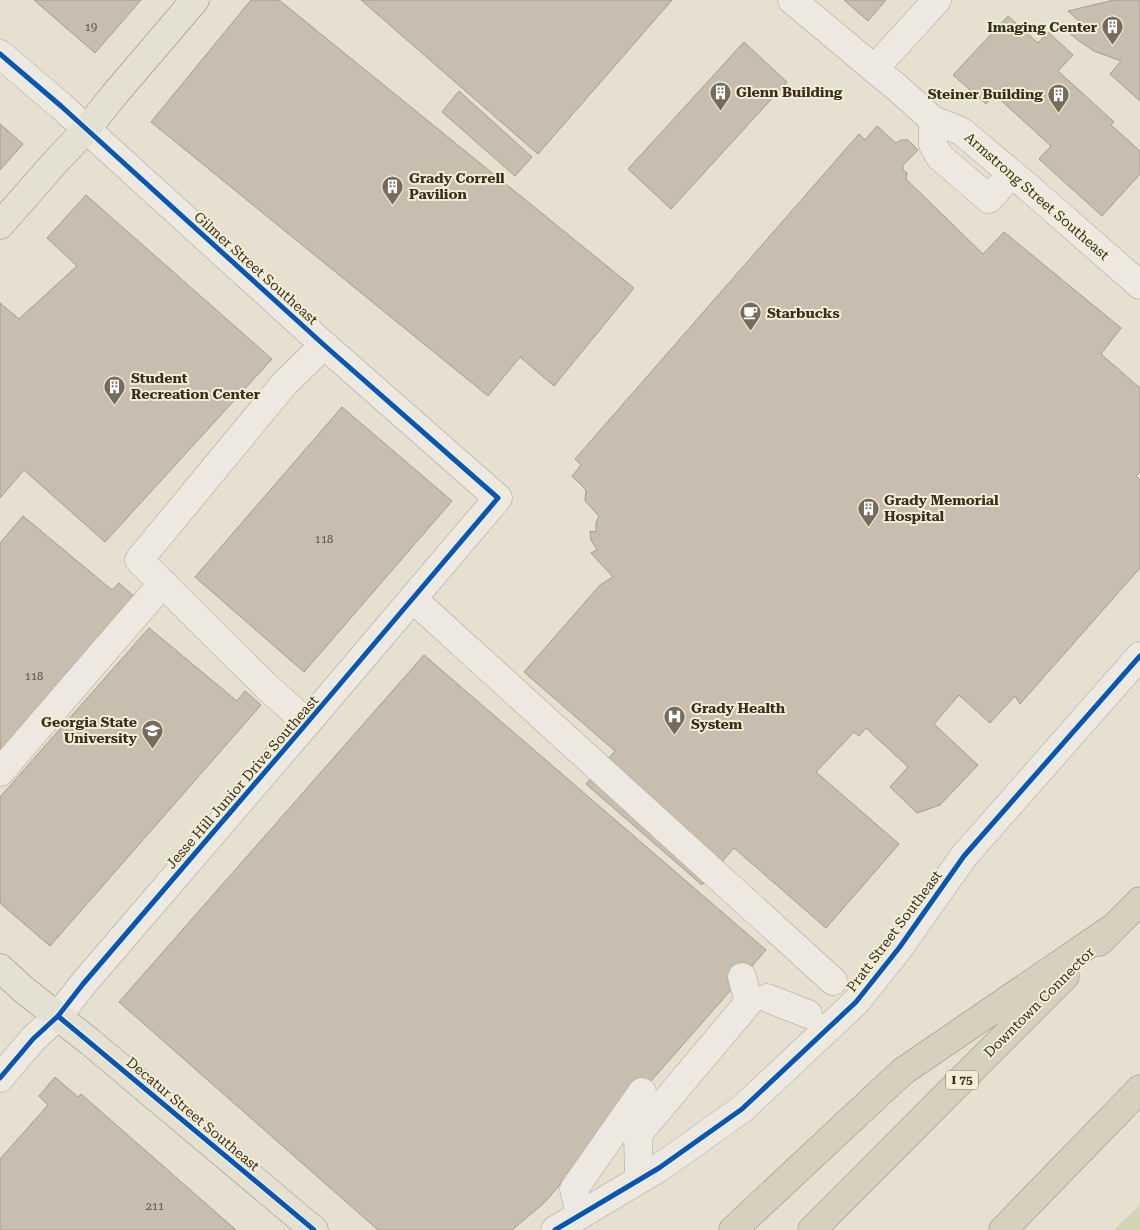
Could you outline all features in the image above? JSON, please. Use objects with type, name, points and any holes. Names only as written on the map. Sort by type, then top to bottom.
[{"type":"highway","name":"Downtown Connector","points":[[812,1230],[1140,901]]},
{"type":"highway","points":[[733,1230],[902,1072],[1111,929]]},
{"type":"highway","points":[[1003,1230],[1140,1089]]},
{"type":"highway","points":[[1017,1230],[1067,1165]]},
{"type":"main road","points":[[0,225],[86,130],[195,0]]},
{"type":"main road","name":"Decatur Street Southeast","points":[[0,968],[24,990],[58,1016],[314,1230]]},
{"type":"street","name":"Armstrong Street Southeast","points":[[792,0],[933,120],[961,131],[1030,188],[1140,285]]},
{"type":"street","points":[[874,69],[937,0]]},
{"type":"street","name":"Gilmer Street Southeast","points":[[0,54],[324,345],[498,498]]},
{"type":"street","points":[[308,723],[267,686],[139,560],[285,383],[324,345]]},
{"type":"street","name":"Jesse Hill Junior Drive Southeast","points":[[0,1078],[33,1039],[58,1016],[83,984],[308,723],[498,498]]},
{"type":"street","points":[[0,772],[163,583]]},
{"type":"street","points":[[413,599],[833,981]]},
{"type":"street","name":"Pratt Street Southeast","points":[[582,1222],[630,1185],[659,1168],[742,1110],[856,1002],[899,948],[964,856],[1140,656]]},
{"type":"street","points":[[630,1185],[638,1134],[749,1002],[742,977]]},
{"type":"street","points":[[767,998],[808,1014]]},
{"type":"street","points":[[555,1230],[582,1222],[574,1189],[642,1092]]},
{"type":"green space","points":[[1140,1205],[1140,1230],[1114,1230]]},
{"type":"building","points":[[34,0],[141,0],[95,53]]},
{"type":"building","name":"Grady Correll Pavilion","points":[[251,0],[279,0],[634,288],[554,386],[520,357],[488,396],[151,122]]},
{"type":"building","points":[[361,0],[672,0],[538,154]]},
{"type":"building","points":[[844,0],[886,0],[868,21]]},
{"type":"building","name":"Imaging Center","points":[[1114,0],[1140,0],[1140,101],[1110,74],[1121,61],[1094,51],[1068,32],[1079,21],[1068,11]]},
{"type":"building","name":"Steiner Building","points":[[1008,16],[1038,43],[1048,32],[1073,55],[1058,71],[1114,122],[1111,125],[1140,151],[1140,174],[1102,216],[1039,159],[1051,146],[994,94],[986,104],[953,75]]},
{"type":"building","name":"Glenn Building","points":[[744,42],[787,82],[671,209],[628,169]]},
{"type":"building","points":[[459,91],[532,157],[515,176],[442,112]]},
{"type":"building","points":[[0,124],[23,144],[0,170]]},
{"type":"building","name":"Grady Memorial Hospital","points":[[877,126],[896,143],[901,140],[908,140],[918,150],[903,165],[903,170],[907,173],[906,179],[983,254],[1004,232],[1121,328],[1101,354],[1140,388],[1140,472],[1136,476],[1140,480],[1140,568],[1020,704],[1015,696],[990,723],[959,695],[934,724],[978,765],[940,805],[917,813],[890,787],[908,767],[866,728],[859,736],[854,732],[816,772],[899,844],[826,928],[734,848],[702,885],[586,784],[615,751],[524,672],[600,585],[613,577],[591,553],[597,550],[591,540],[590,531],[596,532],[596,523],[599,516],[585,501],[586,490],[572,476],[581,465],[575,459],[859,134],[865,140]]},
{"type":"building","name":"Student Recreation Center","points":[[86,195],[272,359],[105,542],[24,470],[0,498],[0,303],[19,319],[77,266],[47,238]]},
{"type":"building","points":[[342,407],[452,501],[304,672],[195,577]]},
{"type":"building","points":[[23,516],[112,590],[119,583],[136,598],[0,753],[0,543]]},
{"type":"building","points":[[149,628],[237,701],[245,691],[261,705],[50,946],[0,903],[0,797]]},
{"type":"building","points":[[424,655],[766,950],[544,1203],[512,1230],[378,1230],[119,1002]]},
{"type":"building","points":[[55,1077],[78,1097],[81,1094],[236,1230],[0,1230],[0,1159],[48,1105],[39,1096]]},
{"type":"cycle path","points":[[0,54],[61,106],[324,345],[498,498],[83,984],[58,1016],[33,1039],[0,1078]]},
{"type":"cycle path","points":[[555,1230],[659,1168],[742,1109],[856,1002],[899,948],[964,856],[1140,656]]},
{"type":"cycle path","points":[[58,1016],[314,1230]]},
{"type":"place","name":"Imaging Center","points":[[1113,46]]},
{"type":"place","name":"Glenn Building","points":[[720,111]]},
{"type":"place","name":"Steiner Building","points":[[1059,113]]},
{"type":"place","name":"Grady Correll Pavilion","points":[[393,205]]},
{"type":"place","name":"Starbucks","points":[[751,332]]},
{"type":"place","name":"Student Recreation Center","points":[[115,405]]},
{"type":"place","name":"Grady Memorial Hospital","points":[[868,527]]},
{"type":"place","name":"Grady Health System","points":[[675,735]]},
{"type":"place","name":"Georgia State University","points":[[153,749]]}]
